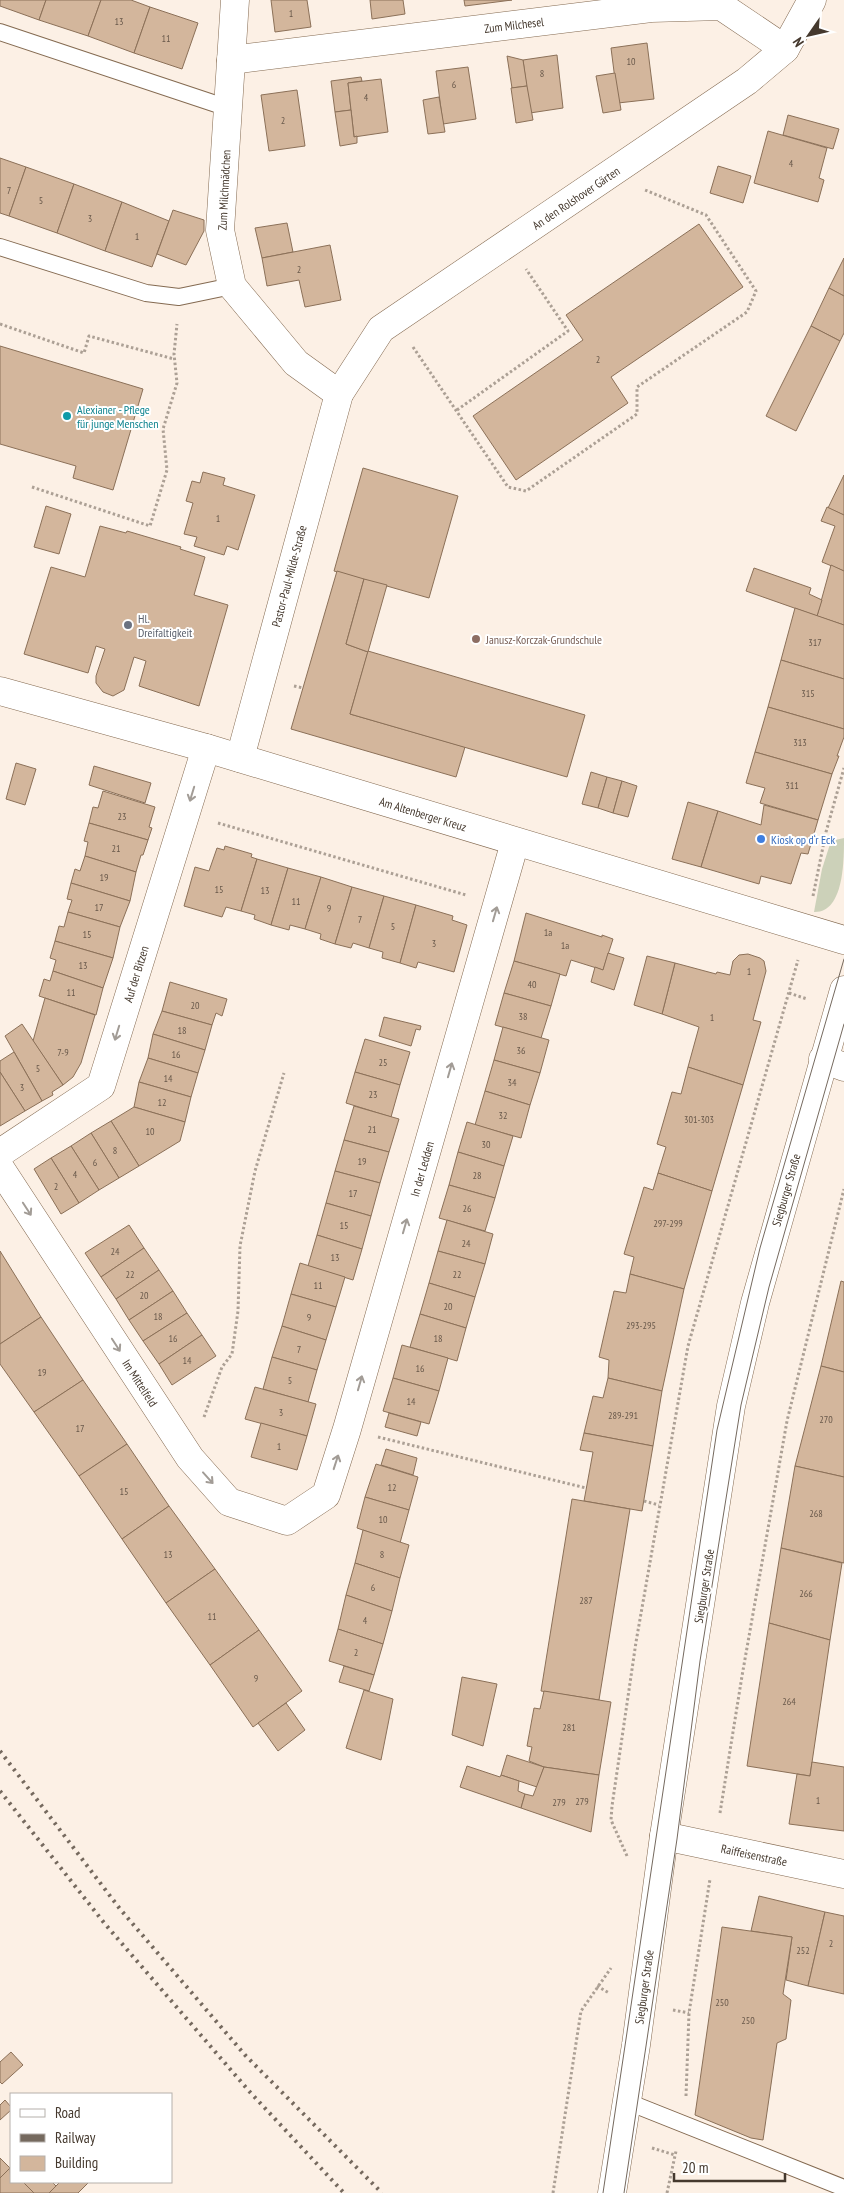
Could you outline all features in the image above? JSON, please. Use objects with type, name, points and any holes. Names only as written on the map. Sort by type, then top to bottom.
[{"type":"street","name":"Zum Milchmädchen","points":[[235,0],[220,230],[232,286],[296,363],[339,394]]},
{"type":"street","name":"An den Rolshover Gärten","points":[[339,394],[381,329],[747,81],[785,48],[812,0]]},
{"type":"street","name":"Zum Milchesel","points":[[231,60],[651,8],[721,6],[785,48]]},
{"type":"street","name":"Pastor-Paul-Milde-Straße","points":[[240,758],[339,394]]},
{"type":"street","name":"Am Altenberger Kreuz","points":[[0,691],[240,758],[844,940]]},
{"type":"street","name":"Auf der Bitzen","points":[[0,1152],[101,1086],[206,748]]},
{"type":"street","name":"In der Ledden","points":[[326,1495],[347,1430],[516,842]]},
{"type":"street","name":"Siegburger Straße","points":[[612,2193],[628,2102],[664,1836],[731,1406],[755,1303],[834,1063],[844,990]]},
{"type":"street","name":"Im Mittelfeld","points":[[0,1168],[190,1458],[229,1502],[287,1521],[326,1495]]},
{"type":"street","name":"Raiffeisenstraße","points":[[664,1836],[844,1874]]},
{"type":"lane","points":[[0,32],[228,108]]},
{"type":"lane","points":[[0,247],[146,294],[180,297],[232,286]]},
{"type":"lane","points":[[628,2102],[844,2188]]},
{"type":"path","points":[[394,320],[508,487],[526,491],[636,414],[637,387],[747,312],[756,291],[706,215],[609,176]]},
{"type":"path","points":[[457,410],[568,331],[508,244]]},
{"type":"path","points":[[32,487],[150,526],[167,470],[163,429],[177,383],[174,359],[180,297]]},
{"type":"path","points":[[0,324],[84,353],[89,336],[174,359]]},
{"type":"path","points":[[629,1862],[611,1820],[612,1806],[659,1505],[674,1436],[688,1346],[806,929],[826,832],[844,768]]},
{"type":"path","points":[[186,814],[498,905]]},
{"type":"path","points":[[190,1458],[222,1367],[232,1354],[238,1311],[240,1246],[255,1171],[284,1073]]},
{"type":"path","points":[[667,2193],[685,2107],[689,2013],[742,1676],[787,1421],[844,1189]]},
{"type":"path","points":[[347,1430],[586,1488]]},
{"type":"path","points":[[644,1501],[659,1505]]},
{"type":"path","points":[[553,2193],[581,2011],[615,1962]]},
{"type":"green space","points":[[844,838],[844,859],[837,895],[824,910],[814,912],[822,869],[831,841]]},
{"type":"building","points":[[0,0],[46,0],[39,20],[0,6]]},
{"type":"building","points":[[46,0],[101,0],[88,36],[39,20]]},
{"type":"building","points":[[101,0],[131,0],[150,7],[134,53],[88,36]]},
{"type":"building","points":[[271,0],[307,0],[311,27],[275,32]]},
{"type":"building","points":[[370,0],[403,0],[405,14],[372,19]]},
{"type":"building","points":[[464,0],[512,0],[465,6]]},
{"type":"building","points":[[150,7],[198,23],[182,69],[134,53]]},
{"type":"building","points":[[647,43],[654,99],[618,103],[611,48]]},
{"type":"building","points":[[557,55],[563,108],[530,113],[523,60]]},
{"type":"building","points":[[507,56],[523,60],[527,86],[512,88]]},
{"type":"building","points":[[468,67],[476,119],[443,124],[436,71]]},
{"type":"building","points":[[615,73],[621,110],[603,113],[596,76]]},
{"type":"building","points":[[361,77],[362,81],[348,83],[351,110],[335,112],[331,81]]},
{"type":"building","points":[[381,79],[388,132],[354,137],[348,83]]},
{"type":"building","points":[[527,86],[533,120],[516,123],[511,88]]},
{"type":"building","points":[[297,90],[305,146],[269,151],[261,95]]},
{"type":"building","points":[[439,97],[445,132],[428,134],[423,100]]},
{"type":"building","points":[[351,110],[354,137],[357,136],[357,143],[340,146],[335,112]]},
{"type":"building","points":[[788,115],[839,129],[833,149],[783,135]]},
{"type":"building","points":[[768,131],[827,148],[819,178],[824,180],[818,202],[754,183]]},
{"type":"building","points":[[0,158],[26,167],[9,216],[0,213]]},
{"type":"building","points":[[718,166],[751,176],[743,203],[710,193]]},
{"type":"building","points":[[26,167],[74,184],[57,233],[9,216]]},
{"type":"building","points":[[74,184],[122,202],[105,251],[57,233]]},
{"type":"building","points":[[122,202],[169,221],[152,267],[105,251]]},
{"type":"building","points":[[173,210],[204,220],[204,231],[186,265],[157,254]]},
{"type":"building","points":[[287,223],[293,252],[262,258],[255,228]]},
{"type":"building","points":[[699,224],[743,287],[611,377],[628,403],[516,480],[473,416],[583,340],[566,315]]},
{"type":"building","points":[[330,245],[341,300],[305,307],[299,280],[267,286],[262,258]]},
{"type":"building","points":[[844,258],[844,296],[829,288]]},
{"type":"building","points":[[829,288],[844,296],[844,333],[840,341],[811,326]]},
{"type":"building","points":[[811,326],[840,341],[796,431],[766,416]]},
{"type":"building","name":"Alexianer - Pflege für junge Menschen","points":[[0,346],[143,389],[113,490],[73,478],[76,466],[0,444]]},
{"type":"building","points":[[363,468],[458,496],[429,598],[334,571]]},
{"type":"building","points":[[203,472],[225,478],[223,485],[255,495],[238,550],[227,546],[224,555],[194,546],[197,537],[184,534],[193,503],[186,501],[192,481],[200,483]]},
{"type":"building","points":[[844,475],[844,515],[828,508]]},
{"type":"building","points":[[46,506],[71,514],[59,554],[34,547]]},
{"type":"building","points":[[827,507],[844,515],[844,571],[822,562],[835,526],[821,521]]},
{"type":"building","name":"Hl. Dreifaltigkeit","points":[[100,526],[126,533],[127,531],[181,547],[180,549],[205,557],[194,595],[228,605],[199,706],[139,686],[146,661],[134,657],[124,690],[113,696],[103,692],[96,683],[96,676],[105,649],[96,646],[88,673],[24,654],[51,567],[85,577]]},
{"type":"building","points":[[831,565],[844,571],[844,625],[817,616]]},
{"type":"building","points":[[754,568],[811,588],[809,594],[822,600],[817,616],[746,591]]},
{"type":"building","points":[[337,571],[364,579],[346,644],[368,652],[350,714],[465,747],[456,777],[291,729]]},
{"type":"building","points":[[364,579],[387,585],[368,652],[346,644]]},
{"type":"building","points":[[795,608],[844,625],[844,679],[781,660]]},
{"type":"building","points":[[368,651],[585,715],[567,777],[350,714]]},
{"type":"building","points":[[781,660],[844,679],[844,729],[768,707]]},
{"type":"building","points":[[768,707],[844,729],[844,737],[837,756],[839,756],[832,774],[755,752]]},
{"type":"building","points":[[755,752],[832,774],[818,820],[760,803],[765,788],[746,783]]},
{"type":"building","points":[[16,763],[36,769],[25,805],[6,799]]},
{"type":"building","points":[[94,766],[151,783],[145,803],[89,785]]},
{"type":"building","points":[[591,772],[607,777],[598,808],[582,804]]},
{"type":"building","points":[[607,777],[622,781],[613,813],[598,808]]},
{"type":"building","points":[[622,781],[637,786],[628,817],[613,813]]},
{"type":"building","points":[[103,791],[155,807],[149,827],[152,828],[148,840],[89,823],[93,807],[98,808]]},
{"type":"building","points":[[688,802],[718,811],[701,867],[672,859]]},
{"type":"building","name":"Kiosk op d‘r Eck","points":[[764,805],[818,820],[808,854],[801,853],[791,884],[761,876],[759,884],[701,867],[718,811],[761,825]]},
{"type":"building","points":[[89,823],[148,840],[136,872],[85,856],[88,842],[84,841]]},
{"type":"building","points":[[225,846],[252,854],[251,857],[257,859],[241,911],[226,907],[222,917],[184,906],[195,867],[209,871],[217,848],[224,850]]},
{"type":"building","points":[[85,856],[136,872],[130,901],[71,883],[75,869],[80,871]]},
{"type":"building","points":[[257,859],[288,868],[271,925],[254,919],[255,915],[241,911]]},
{"type":"building","points":[[288,868],[321,877],[305,929],[290,925],[289,930],[271,925]]},
{"type":"building","points":[[321,877],[352,887],[335,944],[320,939],[321,934],[305,929]]},
{"type":"building","points":[[71,883],[130,901],[120,927],[68,912],[72,900],[67,899]]},
{"type":"building","points":[[352,887],[384,896],[369,948],[353,943],[351,948],[335,944]]},
{"type":"building","points":[[384,896],[416,905],[400,963],[382,958],[383,952],[369,948]]},
{"type":"building","points":[[416,905],[453,916],[452,920],[467,925],[454,972],[418,962],[416,968],[400,963]]},
{"type":"building","points":[[68,912],[120,927],[113,958],[55,941],[59,926],[64,927]]},
{"type":"building","points":[[526,913],[613,939],[603,970],[571,960],[566,976],[514,961]]},
{"type":"building","points":[[55,941],[113,958],[103,988],[53,971],[56,960],[50,958]]},
{"type":"building","points":[[608,953],[624,958],[614,990],[591,982],[595,967],[603,970]]},
{"type":"building","points":[[748,954],[764,961],[766,971],[753,1020],[761,1022],[743,1085],[688,1067],[699,1027],[662,1014],[675,963],[716,974],[717,972],[730,975],[733,961],[739,955]]},
{"type":"building","points":[[647,956],[675,963],[662,1014],[634,1005]]},
{"type":"building","points":[[514,961],[560,974],[551,1006],[504,993]]},
{"type":"building","points":[[53,971],[103,988],[96,1015],[39,996],[44,979],[50,981]]},
{"type":"building","points":[[170,982],[227,999],[222,1016],[216,1013],[212,1025],[162,1011]]},
{"type":"building","points":[[504,993],[551,1006],[541,1038],[495,1025]]},
{"type":"building","points":[[45,998],[95,1015],[81,1063],[73,1077],[63,1085],[33,1041]]},
{"type":"building","points":[[162,1011],[212,1025],[205,1050],[153,1034]]},
{"type":"building","points":[[384,1017],[421,1026],[420,1030],[416,1029],[411,1046],[379,1036]]},
{"type":"building","points":[[22,1024],[63,1085],[52,1092],[53,1095],[42,1101],[5,1036]]},
{"type":"building","points":[[503,1027],[549,1040],[540,1073],[494,1060]]},
{"type":"building","points":[[153,1034],[205,1050],[198,1073],[148,1058]]},
{"type":"building","points":[[365,1039],[410,1052],[400,1085],[355,1072]]},
{"type":"building","points":[[14,1052],[42,1101],[25,1111],[0,1072],[0,1061]]},
{"type":"building","points":[[148,1058],[198,1073],[191,1097],[139,1082]]},
{"type":"building","points":[[494,1060],[540,1073],[530,1105],[485,1091]]},
{"type":"building","points":[[688,1067],[743,1085],[712,1191],[658,1173],[666,1147],[657,1144],[672,1092],[681,1094]]},
{"type":"building","points":[[0,1072],[25,1111],[0,1126]]},
{"type":"building","points":[[355,1072],[400,1085],[391,1117],[346,1103]]},
{"type":"building","points":[[139,1082],[191,1097],[185,1122],[134,1107]]},
{"type":"building","points":[[485,1091],[530,1105],[521,1138],[475,1125]]},
{"type":"building","points":[[354,1106],[399,1119],[389,1152],[344,1140]]},
{"type":"building","points":[[134,1107],[185,1122],[180,1141],[139,1166],[111,1121]]},
{"type":"building","points":[[111,1121],[139,1166],[119,1178],[91,1133]]},
{"type":"building","points":[[467,1122],[513,1136],[504,1166],[458,1152]]},
{"type":"building","points":[[91,1133],[119,1178],[99,1190],[71,1146]]},
{"type":"building","points":[[344,1140],[389,1152],[380,1183],[335,1171]]},
{"type":"building","points":[[71,1146],[99,1190],[79,1203],[51,1158]]},
{"type":"building","points":[[458,1152],[504,1166],[495,1198],[449,1185]]},
{"type":"building","points":[[51,1158],[79,1203],[61,1214],[34,1169]]},
{"type":"building","points":[[335,1171],[380,1183],[371,1216],[326,1203]]},
{"type":"building","points":[[658,1173],[712,1191],[684,1289],[630,1274],[634,1257],[624,1254],[644,1187],[653,1190]]},
{"type":"building","points":[[449,1185],[495,1198],[485,1231],[439,1218]]},
{"type":"building","points":[[326,1203],[371,1216],[362,1249],[317,1235]]},
{"type":"building","points":[[447,1220],[493,1234],[485,1264],[438,1251]]},
{"type":"building","points":[[129,1225],[144,1248],[101,1277],[85,1253]]},
{"type":"building","points":[[317,1235],[362,1249],[353,1280],[308,1266]]},
{"type":"building","points":[[144,1248],[159,1270],[116,1299],[101,1277]]},
{"type":"building","points":[[0,1251],[41,1317],[0,1344]]},
{"type":"building","points":[[438,1251],[485,1264],[475,1297],[429,1283]]},
{"type":"building","points":[[300,1263],[345,1277],[336,1307],[291,1294]]},
{"type":"building","points":[[159,1270],[173,1291],[129,1320],[116,1299]]},
{"type":"building","points":[[630,1274],[684,1289],[662,1391],[608,1378],[609,1360],[599,1357],[614,1291],[626,1293]]},
{"type":"building","points":[[841,1281],[844,1282],[844,1372],[821,1366]]},
{"type":"building","points":[[429,1283],[475,1297],[466,1328],[420,1314]]},
{"type":"building","points":[[173,1291],[187,1313],[143,1341],[129,1320]]},
{"type":"building","points":[[291,1294],[336,1307],[326,1340],[282,1326]]},
{"type":"building","points":[[187,1313],[202,1335],[159,1364],[143,1341]]},
{"type":"building","points":[[420,1314],[466,1328],[457,1361],[410,1347]]},
{"type":"building","points":[[41,1317],[83,1380],[34,1412],[0,1364],[0,1344]]},
{"type":"building","points":[[282,1326],[326,1340],[317,1370],[272,1357]]},
{"type":"building","points":[[202,1335],[216,1356],[172,1385],[159,1364]]},
{"type":"building","points":[[402,1345],[448,1358],[439,1391],[393,1378]]},
{"type":"building","points":[[272,1357],[317,1370],[308,1402],[263,1389]]},
{"type":"building","points":[[821,1366],[844,1372],[844,1477],[795,1466]]},
{"type":"building","points":[[393,1378],[439,1391],[429,1424],[383,1411]]},
{"type":"building","points":[[608,1378],[662,1391],[653,1446],[584,1433],[593,1396],[603,1398]]},
{"type":"building","points":[[83,1380],[127,1444],[79,1476],[34,1412]]},
{"type":"building","points":[[255,1387],[316,1404],[307,1436],[245,1419]]},
{"type":"building","points":[[389,1413],[421,1422],[417,1436],[385,1427]]},
{"type":"building","points":[[261,1423],[307,1436],[297,1470],[251,1457]]},
{"type":"building","points":[[584,1433],[653,1446],[642,1511],[584,1501],[593,1452],[580,1450]]},
{"type":"building","points":[[127,1444],[169,1506],[122,1539],[79,1476]]},
{"type":"building","points":[[386,1449],[417,1458],[413,1475],[381,1465]]},
{"type":"building","points":[[376,1464],[418,1477],[409,1510],[365,1497]]},
{"type":"building","points":[[795,1466],[844,1477],[844,1563],[781,1548]]},
{"type":"building","points":[[365,1497],[409,1510],[400,1543],[357,1528]]},
{"type":"building","points":[[572,1499],[630,1509],[599,1700],[541,1691]]},
{"type":"building","points":[[169,1506],[215,1569],[166,1603],[122,1539]]},
{"type":"building","points":[[363,1530],[409,1545],[400,1578],[355,1563]]},
{"type":"building","points":[[781,1548],[842,1563],[830,1640],[769,1623]]},
{"type":"building","points":[[355,1563],[400,1578],[392,1611],[346,1595]]},
{"type":"building","points":[[215,1569],[259,1630],[210,1665],[166,1603]]},
{"type":"building","points":[[346,1595],[392,1611],[383,1644],[338,1629]]},
{"type":"building","points":[[769,1623],[830,1640],[810,1776],[747,1766]]},
{"type":"building","points":[[338,1629],[383,1644],[374,1675],[329,1661]]},
{"type":"building","points":[[259,1630],[302,1691],[253,1727],[210,1665]]},
{"type":"building","points":[[344,1666],[374,1675],[369,1691],[339,1682]]},
{"type":"building","points":[[462,1677],[497,1684],[483,1746],[452,1735]]},
{"type":"building","points":[[364,1690],[393,1699],[381,1760],[346,1748]]},
{"type":"building","points":[[544,1691],[611,1702],[599,1775],[544,1767],[529,1761],[532,1747],[527,1746],[534,1708],[540,1709]]},
{"type":"building","points":[[286,1703],[305,1730],[278,1751],[258,1723]]},
{"type":"building","points":[[507,1755],[544,1767],[537,1787],[501,1775]]},
{"type":"building","points":[[812,1762],[844,1767],[844,1831],[789,1824],[797,1774],[810,1776]]},
{"type":"building","points":[[467,1766],[519,1781],[518,1791],[525,1794],[521,1808],[460,1787]]},
{"type":"building","points":[[544,1767],[599,1775],[591,1832],[521,1808],[525,1794],[533,1796]]},
{"type":"building","points":[[759,1896],[825,1912],[808,1986],[786,1980],[792,1937],[751,1931]]},
{"type":"building","points":[[825,1912],[844,1916],[844,1994],[808,1986]]},
{"type":"building","points":[[722,1927],[792,1937],[783,1994],[791,2000],[786,2039],[777,2043],[763,2140],[751,2138],[695,2115]]},
{"type":"building","points":[[11,2052],[23,2065],[2,2084],[0,2082],[0,2062]]},
{"type":"building","points":[[5,2100],[10,2106],[10,2111],[0,2120],[0,2105]]},
{"type":"building","points":[[0,2158],[10,2168],[0,2178]]},
{"type":"building","points":[[10,2168],[10,2183],[24,2183],[34,2193],[0,2193],[0,2178]]},
{"type":"building","points":[[24,2183],[53,2183],[56,2186],[49,2193],[34,2193]]},
{"type":"building","points":[[59,2183],[88,2183],[78,2193],[49,2193]]},
{"type":"tram line","points":[[603,2193],[717,1430],[760,1248],[844,959]]},
{"type":"tram line","points":[[624,2193],[677,1839],[700,1661],[741,1405],[769,1287],[844,1024]]},
{"type":"railway","points":[[0,1751],[120,1909],[245,2055],[382,2193]]},
{"type":"railway","points":[[0,1791],[105,1924],[249,2091],[344,2193]]},
{"type":"place","name":"Alexianer - Pflege für junge Menschen","points":[[67,416]]},
{"type":"place","name":"Hl. Dreifaltigkeit","points":[[128,625]]},
{"type":"place","name":"Janusz-Korczak-Grundschule","points":[[476,639]]},
{"type":"place","name":"Kiosk op d‘r Eck","points":[[761,839]]}]
